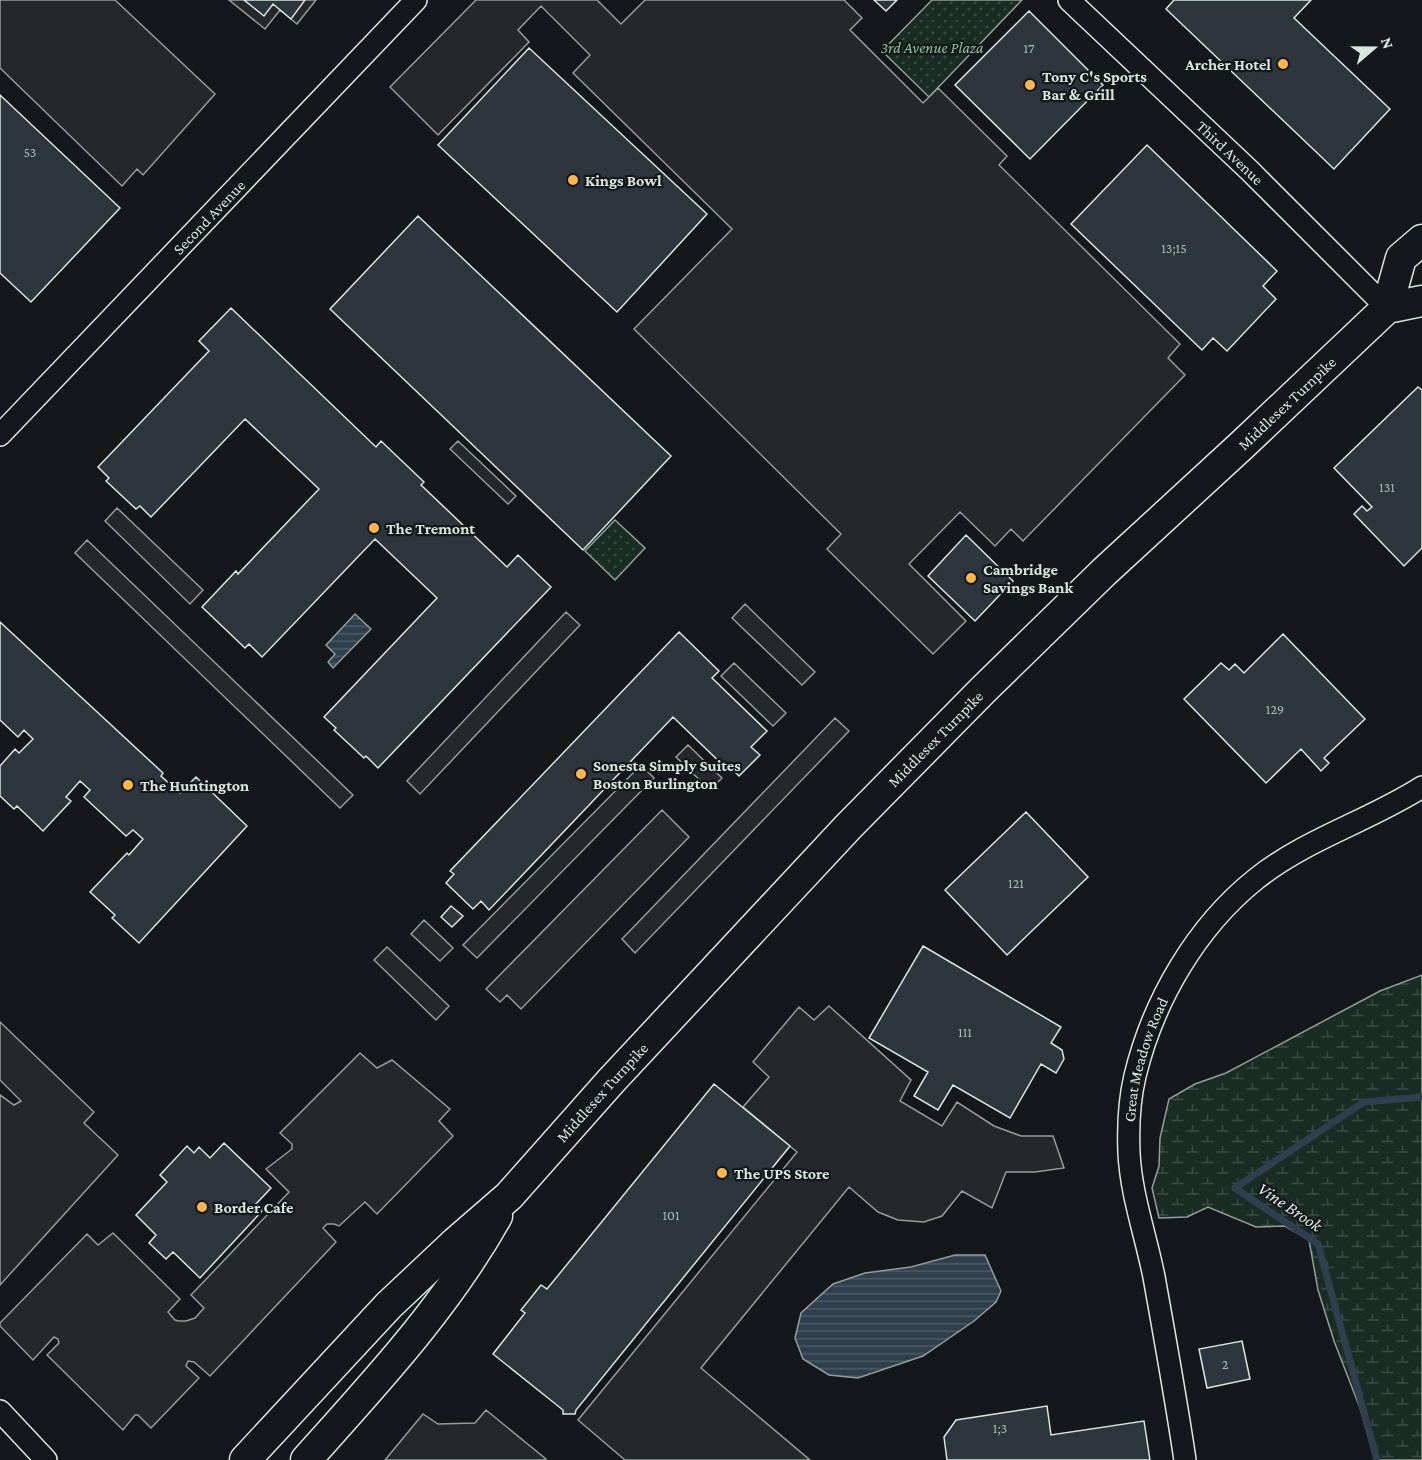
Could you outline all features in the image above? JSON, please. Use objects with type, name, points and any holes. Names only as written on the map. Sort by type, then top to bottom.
[{"type":"main road","points":[[1422,240],[1401,258],[1387,308],[1422,301]]},
{"type":"main road","name":"Middlesex Turnpike","points":[[245,1460],[389,1305],[509,1196],[611,1081],[848,827],[967,706],[1104,572],[1387,308]]},
{"type":"main road","name":"Middlesex Turnpike","points":[[306,1460],[425,1324],[479,1249],[509,1196]]},
{"type":"street","name":"Second Avenue","points":[[0,435],[416,0]]},
{"type":"street","name":"Third Avenue","points":[[1070,0],[1249,170],[1387,308]]},
{"type":"street","name":"Great Meadow Road","points":[[1185,1460],[1159,1306],[1136,1201],[1129,1155],[1130,1105],[1141,1053],[1174,977],[1205,931],[1224,908],[1257,878],[1279,863],[1422,787]]},
{"type":"street","points":[[0,1411],[46,1460]]},
{"type":"green space","name":"3rd Avenue Plaza","points":[[932,0],[1022,0],[929,97],[882,51]]},
{"type":"green space","points":[[615,520],[645,548],[615,580],[585,551]]},
{"type":"green space","points":[[1422,975],[1422,1460],[1375,1460],[1360,1408],[1334,1341],[1318,1290],[1309,1240],[1285,1226],[1256,1227],[1208,1207],[1187,1217],[1159,1218],[1152,1188],[1159,1166],[1160,1138],[1169,1099],[1195,1084],[1226,1073],[1380,991]]},
{"type":"shaded area","points":[[0,0],[115,0],[215,94],[143,175],[137,169],[122,186],[0,68]]},
{"type":"shaded area","points":[[229,0],[316,0],[297,24],[280,10],[265,29]]},
{"type":"shaded area","points":[[476,0],[597,0],[621,24],[645,0],[844,0],[862,18],[850,30],[923,103],[938,88],[1007,156],[999,165],[1180,344],[1168,358],[1185,375],[1023,541],[1011,529],[995,546],[960,512],[909,564],[966,621],[933,654],[827,549],[841,534],[634,329],[732,229],[573,73],[590,55],[541,6],[518,30],[529,42],[438,135],[390,87]]},
{"type":"shaded area","points":[[458,441],[516,496],[508,504],[450,449]]},
{"type":"shaded area","points":[[117,508],[203,590],[190,604],[105,521]]},
{"type":"shaded area","points":[[87,540],[353,795],[340,808],[75,553]]},
{"type":"shaded area","points":[[745,604],[815,672],[802,685],[732,618]]},
{"type":"shaded area","points":[[566,612],[580,625],[420,794],[407,781]]},
{"type":"shaded area","points":[[734,663],[786,713],[773,726],[721,676]]},
{"type":"shaded area","points":[[835,718],[849,731],[635,953],[622,939]]},
{"type":"shaded area","points":[[688,745],[722,778],[710,790],[676,757]]},
{"type":"shaded area","points":[[641,765],[654,778],[477,958],[463,945]]},
{"type":"shaded area","points":[[662,810],[689,837],[521,1009],[507,995],[500,1002],[486,989]]},
{"type":"shaded area","points":[[424,920],[453,948],[440,961],[411,934]]},
{"type":"shaded area","points":[[387,947],[449,1006],[436,1020],[374,960]]},
{"type":"shaded area","points":[[829,1006],[911,1080],[900,1101],[942,1126],[957,1102],[994,1126],[1021,1136],[1053,1136],[1064,1168],[1035,1172],[1006,1172],[992,1208],[962,1191],[942,1216],[924,1222],[898,1220],[878,1212],[849,1187],[701,1368],[810,1460],[625,1460],[578,1420],[797,1152],[743,1107],[769,1077],[753,1062],[799,1007],[814,1020]]},
{"type":"shaded area","points":[[0,1022],[94,1112],[84,1123],[118,1155],[0,1285],[0,1095],[14,1105],[21,1101],[0,1080]]},
{"type":"shaded area","points":[[360,1053],[377,1068],[392,1060],[450,1109],[439,1121],[453,1136],[377,1214],[365,1202],[339,1226],[327,1224],[323,1228],[336,1242],[210,1376],[194,1362],[188,1361],[186,1366],[199,1378],[151,1428],[138,1415],[135,1415],[123,1430],[47,1355],[59,1343],[58,1339],[54,1337],[33,1360],[0,1326],[0,1323],[87,1234],[98,1245],[113,1233],[180,1299],[168,1312],[175,1320],[186,1321],[195,1318],[204,1308],[191,1295],[289,1192],[266,1169],[292,1149],[292,1144],[280,1133]]},
{"type":"shaded area","points":[[486,1410],[546,1459],[385,1460],[423,1414],[438,1424],[475,1423]]},
{"type":"water","points":[[355,614],[371,629],[333,668],[328,662],[335,654],[326,645]]},
{"type":"water","points":[[955,1255],[985,1255],[1001,1291],[996,1302],[974,1321],[923,1356],[858,1378],[829,1375],[803,1359],[795,1338],[801,1313],[833,1284],[865,1273],[911,1267]]},
{"type":"building","points":[[244,0],[305,0],[291,19],[273,4],[264,16]]},
{"type":"building","points":[[874,0],[897,0],[886,11]]},
{"type":"building","name":"Archer Hotel","points":[[1174,0],[1311,0],[1294,18],[1390,109],[1334,169],[1166,9]]},
{"type":"building","points":[[1029,11],[1103,85],[1030,159],[955,85]]},
{"type":"building","name":"Kings Bowl","points":[[529,48],[707,214],[617,312],[438,145]]},
{"type":"building","points":[[0,95],[120,208],[31,302],[0,273]]},
{"type":"building","points":[[1147,145],[1277,271],[1263,286],[1276,299],[1227,351],[1213,338],[1202,350],[1071,224]]},
{"type":"building","points":[[418,216],[671,456],[583,550],[330,309]]},
{"type":"building","name":"The Tremont","points":[[231,308],[376,447],[381,441],[424,482],[421,485],[507,567],[518,555],[551,587],[378,768],[334,730],[336,728],[324,717],[437,598],[375,539],[262,657],[249,644],[245,648],[202,607],[236,571],[238,574],[319,489],[245,419],[151,517],[140,506],[136,509],[106,481],[109,478],[98,467],[209,351],[199,341]]},
{"type":"building","points":[[1418,387],[1422,390],[1422,548],[1404,566],[1354,514],[1362,506],[1367,511],[1372,507],[1334,468]]},
{"type":"building","name":"Cambridge Savings Bank","points":[[966,535],[1013,581],[975,621],[928,576]]},
{"type":"building","name":"The Huntington","points":[[0,622],[163,773],[161,776],[180,793],[196,777],[247,826],[139,943],[112,918],[115,915],[90,892],[143,839],[133,830],[126,836],[84,797],[90,790],[80,781],[66,797],[71,801],[43,831],[17,806],[14,809],[0,796],[0,766],[15,749],[19,753],[33,739],[24,730],[18,737],[0,720]]},
{"type":"building","name":"Sonesta Simply Suites Boston Burlington","points":[[679,632],[719,671],[712,678],[767,731],[751,747],[760,755],[739,776],[731,768],[729,771],[673,717],[489,910],[481,901],[473,909],[446,883],[454,874],[450,871]]},
{"type":"building","points":[[1283,634],[1365,719],[1324,758],[1329,763],[1321,771],[1301,749],[1266,783],[1184,699],[1221,663],[1229,670],[1235,664],[1244,673]]},
{"type":"building","points":[[1026,812],[1088,877],[1007,955],[945,890]]},
{"type":"building","points":[[451,906],[463,916],[452,927],[441,917]]},
{"type":"building","points":[[923,946],[1061,1027],[1051,1043],[1062,1050],[1064,1059],[1056,1073],[1041,1064],[1010,1118],[953,1085],[938,1110],[914,1096],[928,1072],[869,1038]]},
{"type":"building","points":[[714,1084],[790,1146],[575,1414],[563,1414],[563,1410],[493,1354],[525,1313],[521,1310],[541,1285],[547,1289]]},
{"type":"building","name":"Border Cafe","points":[[224,1143],[271,1188],[256,1204],[263,1210],[200,1278],[173,1252],[166,1259],[149,1243],[156,1235],[136,1215],[167,1182],[160,1175],[187,1146],[194,1153],[199,1147],[210,1158]]},
{"type":"building","points":[[1242,1341],[1250,1379],[1207,1388],[1199,1349]]},
{"type":"building","points":[[1047,1406],[1051,1435],[1144,1421],[1150,1460],[947,1460],[944,1437],[956,1420]]},
{"type":"waterway","name":"Vine Brook","points":[[1377,1460],[1318,1244],[1235,1188],[1364,1102],[1422,1097]]},
{"type":"place","name":"Archer Hotel","points":[[1283,64]]},
{"type":"place","name":"Tony C's Sports Bar & Grill","points":[[1030,85]]},
{"type":"place","name":"Kings Bowl","points":[[573,180]]},
{"type":"place","name":"The Tremont","points":[[374,528]]},
{"type":"place","name":"Cambridge Savings Bank","points":[[971,578]]},
{"type":"place","name":"Sonesta Simply Suites Boston Burlington","points":[[581,774]]},
{"type":"place","name":"The Huntington","points":[[128,785]]},
{"type":"place","name":"The UPS Store","points":[[722,1173]]},
{"type":"place","name":"Border Cafe","points":[[202,1207]]}]
